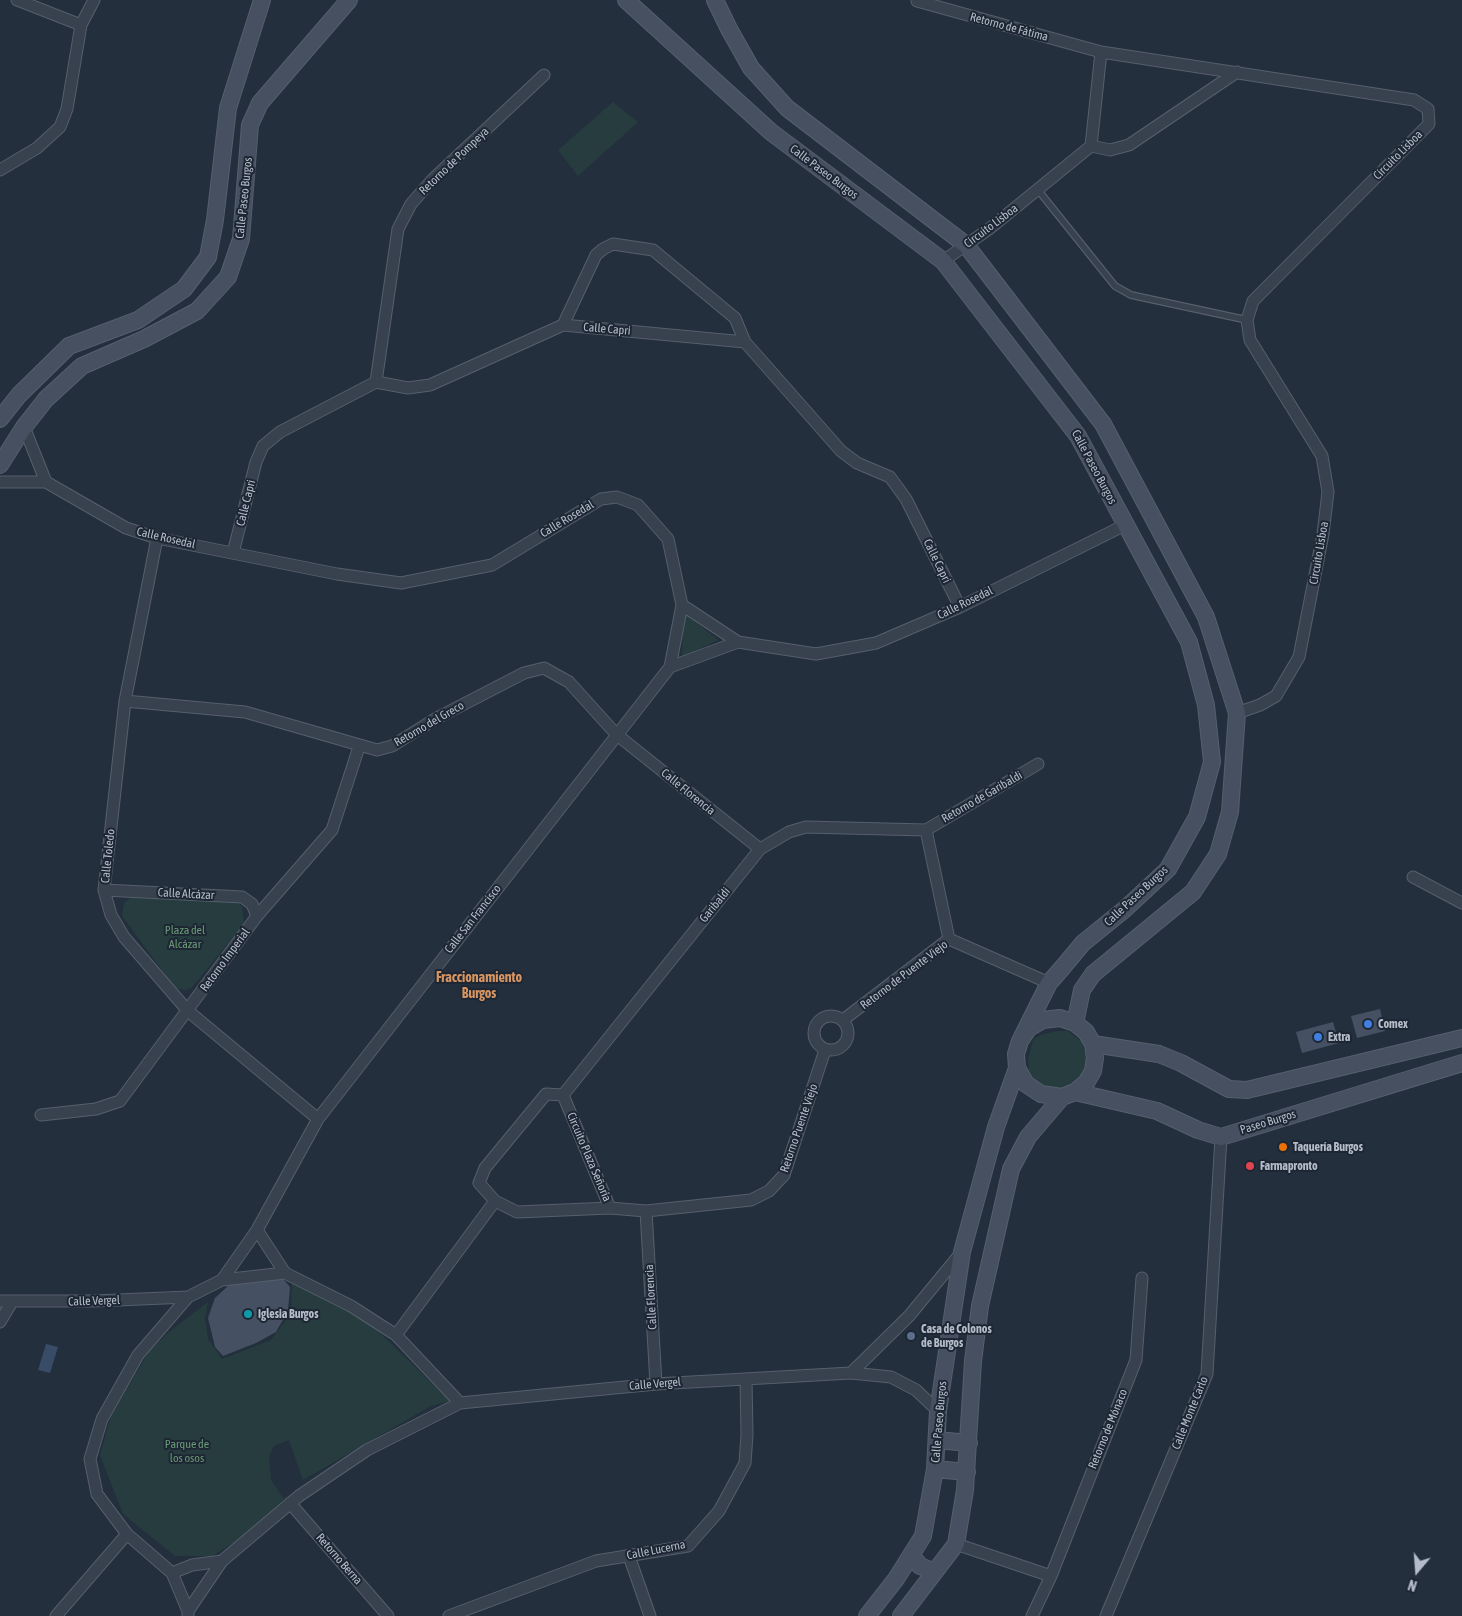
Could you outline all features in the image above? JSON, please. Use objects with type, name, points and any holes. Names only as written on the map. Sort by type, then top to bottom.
[{"type":"street","points":[[17,0],[81,25]]},
{"type":"street","points":[[0,170],[38,148],[60,127],[66,108],[81,25],[94,0]]},
{"type":"street","name":"Calle Paseo Burgos","points":[[0,419],[19,395],[69,346],[138,320],[184,289],[208,257],[216,220],[228,108],[262,0]]},
{"type":"street","name":"Calle Paseo Burgos","points":[[626,0],[771,132],[943,261],[1061,411],[1078,436],[1124,525],[1189,642],[1206,705],[1212,762],[1197,817],[1168,869],[1125,909],[1083,943],[1049,984],[1020,1041]]},
{"type":"street","points":[[716,0],[729,29],[751,68],[787,108],[966,245],[1083,394],[1104,424],[1206,616],[1237,713],[1230,812],[1218,854],[1193,892],[1093,974],[1082,990],[1075,1023]]},
{"type":"street","name":"Retorno de Fátima","points":[[917,1],[1101,52]]},
{"type":"street","name":"Calle Paseo Burgos","points":[[0,465],[24,427],[46,399],[82,366],[144,339],[197,311],[228,278],[241,240],[250,125],[260,103],[344,2]]},
{"type":"street","points":[[1101,52],[1091,146],[1110,150],[1129,145],[1237,72]]},
{"type":"street","name":"Circuito Lisboa","points":[[1101,52],[1414,100],[1428,109],[1429,124],[1253,301],[1247,320],[1250,340],[1322,456],[1328,492],[1323,534],[1299,658],[1276,696],[1260,705],[1237,713]]},
{"type":"street","name":"Retorno de Pompeya","points":[[376,382],[398,229],[411,204],[433,178],[544,75]]},
{"type":"street","points":[[771,132],[787,108]]},
{"type":"street","name":"Circuito Lisboa","points":[[943,261],[1038,190],[1091,146]]},
{"type":"street","points":[[563,325],[596,255],[613,244],[652,250],[735,318],[745,342]]},
{"type":"street","name":"Calle Capri","points":[[233,553],[256,462],[263,446],[280,432],[376,382],[408,388],[430,385],[563,325],[745,342],[841,450],[857,462],[890,477],[906,499],[960,607]]},
{"type":"street","points":[[69,346],[82,366]]},
{"type":"street","points":[[1061,411],[1076,409],[1083,394]]},
{"type":"street","points":[[1078,436],[1089,424],[1104,424]]},
{"type":"street","points":[[24,427],[46,482]]},
{"type":"street","name":"Calle Rosedal","points":[[0,482],[46,482],[126,528],[157,538],[337,574],[401,583],[492,565],[601,499],[617,498],[638,505],[668,539],[682,605],[738,642],[816,654],[876,643],[960,607],[1124,525]]},
{"type":"street","name":"Calle Toledo","points":[[157,538],[124,701],[104,890],[111,915],[124,937],[188,1011],[318,1119]]},
{"type":"street","name":"Calle San Francisco","points":[[222,1280],[256,1230],[318,1119],[670,667],[682,605]]},
{"type":"street","points":[[670,667],[738,642]]},
{"type":"street","name":"Retorno del Greco","points":[[124,701],[245,712],[359,747],[377,750],[392,746],[435,719],[524,672],[544,668],[568,682],[616,734]]},
{"type":"street","name":"Calle Florencia","points":[[616,734],[760,850]]},
{"type":"street","name":"Retorno Imperial","points":[[41,1116],[96,1109],[120,1101],[257,916],[332,830],[359,747]]},
{"type":"street","name":"Retorno de Garibaldi","points":[[926,830],[1038,764]]},
{"type":"street","name":"Garibaldi","points":[[563,1095],[760,850],[790,832],[806,827],[926,830]]},
{"type":"street","points":[[926,830],[949,939]]},
{"type":"street","points":[[1413,878],[1462,903]]},
{"type":"street","name":"Calle Alcázar","points":[[104,890],[242,897],[252,904],[257,916]]},
{"type":"street","name":"Retorno de Puente Viejo","points":[[843,1020],[949,939],[1049,984]]},
{"type":"street","points":[[826,1017],[838,1017],[843,1020],[849,1031],[846,1042],[837,1050],[825,1050],[816,1042],[814,1030],[816,1024],[826,1017]]},
{"type":"street","points":[[901,1616],[956,1544],[967,1472],[973,1361],[980,1306],[1011,1169],[1028,1137],[1069,1095],[1086,1083],[1093,1071],[1096,1058],[1093,1044],[1086,1032],[1075,1023],[1060,1018],[1044,1020],[1030,1028],[1020,1041],[1016,1054],[1018,1068],[1026,1084],[1042,1094],[1069,1095],[1157,1111],[1198,1130],[1221,1137]]},
{"type":"street","points":[[1093,1044],[1159,1054],[1181,1062],[1229,1089],[1247,1090],[1456,1039],[1461,1063]]},
{"type":"street","name":"Retorno Puente Viejo","points":[[610,1208],[646,1211],[751,1200],[769,1191],[784,1175],[825,1050]]},
{"type":"street","points":[[1407,1051],[1409,1065],[1414,1077]]},
{"type":"street","name":"Paseo Burgos","points":[[1221,1137],[1461,1063]]},
{"type":"street","name":"Calle Paseo Burgos","points":[[867,1616],[896,1579],[923,1536],[935,1469],[938,1411],[962,1252],[996,1127],[1018,1068]]},
{"type":"street","name":"Circuito Plaza Señoría","points":[[546,1094],[563,1095],[610,1208],[517,1212],[495,1201],[479,1183],[485,1168],[546,1094]]},
{"type":"street","name":"Calle Monte Carlo","points":[[1106,1616],[1207,1374],[1221,1137]]},
{"type":"street","points":[[396,1335],[495,1201]]},
{"type":"street","name":"Calle Florencia","points":[[646,1211],[656,1384]]},
{"type":"street","points":[[188,1614],[222,1561],[290,1503],[366,1450],[460,1403],[396,1335],[351,1306],[285,1273],[256,1230]]},
{"type":"street","points":[[851,1373],[909,1316],[962,1252]]},
{"type":"street","points":[[188,1614],[172,1573],[127,1534],[97,1494],[90,1459],[102,1419],[138,1355],[188,1297],[222,1280],[285,1273]]},
{"type":"street","name":"Retorno de Mónaco","points":[[1032,1616],[1050,1576],[1136,1360],[1142,1278]]},
{"type":"street","name":"Calle Vergel","points":[[0,1301],[94,1302],[188,1297]]},
{"type":"street","points":[[0,1322],[12,1302]]},
{"type":"street","name":"Calle Vergel","points":[[460,1403],[656,1384],[851,1373],[890,1377],[916,1390],[938,1411]]},
{"type":"street","name":"Calle Lucerna","points":[[450,1616],[596,1560],[688,1546],[720,1511],[744,1463],[747,1435],[746,1379]]},
{"type":"street","points":[[937,1440],[969,1443]]},
{"type":"street","points":[[935,1469],[967,1472]]},
{"type":"street","name":"Retorno Berna","points":[[290,1503],[388,1616]]},
{"type":"street","points":[[56,1616],[127,1534]]},
{"type":"street","points":[[956,1544],[1050,1576]]},
{"type":"street","points":[[911,1555],[920,1566],[935,1572]]},
{"type":"street","points":[[629,1556],[650,1616]]},
{"type":"street","points":[[172,1573],[192,1565],[222,1561]]},
{"type":"street","points":[[896,1579],[907,1584],[918,1595]]},
{"type":"lane","points":[[1038,190],[1115,286],[1131,295],[1247,320]]},
{"type":"green space","points":[[613,102],[638,122],[578,176],[558,150]]},
{"type":"green space","points":[[683,612],[718,640],[682,657]]},
{"type":"green space","name":"Plaza del Alcázar","points":[[130,898],[236,900],[242,907],[244,923],[191,988],[185,990],[175,988],[122,916],[124,903]]},
{"type":"green space","points":[[1057,1031],[1068,1031],[1076,1037],[1082,1043],[1087,1058],[1084,1072],[1078,1081],[1059,1092],[1041,1086],[1033,1079],[1028,1060],[1033,1040],[1040,1035]]},
{"type":"green space","name":"Parque de los osos","points":[[292,1280],[360,1313],[450,1401],[431,1406],[303,1480],[289,1440],[274,1446],[269,1456],[271,1480],[284,1499],[253,1531],[212,1556],[175,1556],[123,1514],[100,1455],[111,1416],[148,1353],[169,1332],[208,1302],[205,1319],[208,1339],[222,1359],[271,1340],[285,1321],[291,1307]]},
{"type":"water","points":[[46,1344],[58,1347],[50,1373],[38,1370]]},
{"type":"building","name":"Comex","points":[[1380,1009],[1385,1031],[1357,1038],[1351,1016]]},
{"type":"building","name":"Extra","points":[[1333,1022],[1339,1043],[1302,1053],[1296,1032]]},
{"type":"building","name":"Iglesia Burgos","points":[[277,1277],[284,1280],[290,1287],[288,1311],[276,1332],[256,1343],[223,1356],[215,1347],[208,1318],[215,1298],[228,1286],[248,1280]]},
{"type":"place","name":"Comex","points":[[1368,1024]]},
{"type":"place","name":"Extra","points":[[1318,1037]]},
{"type":"place","name":"Taquería Burgos","points":[[1283,1147]]},
{"type":"place","name":"Farmapronto","points":[[1250,1166]]},
{"type":"place","name":"Iglesia Burgos","points":[[248,1314]]},
{"type":"place","name":"Casa de Colonos de Burgos","points":[[911,1336]]},
{"type":"district","name":"Fraccionamiento Burgos","points":[[479,986]]}]
